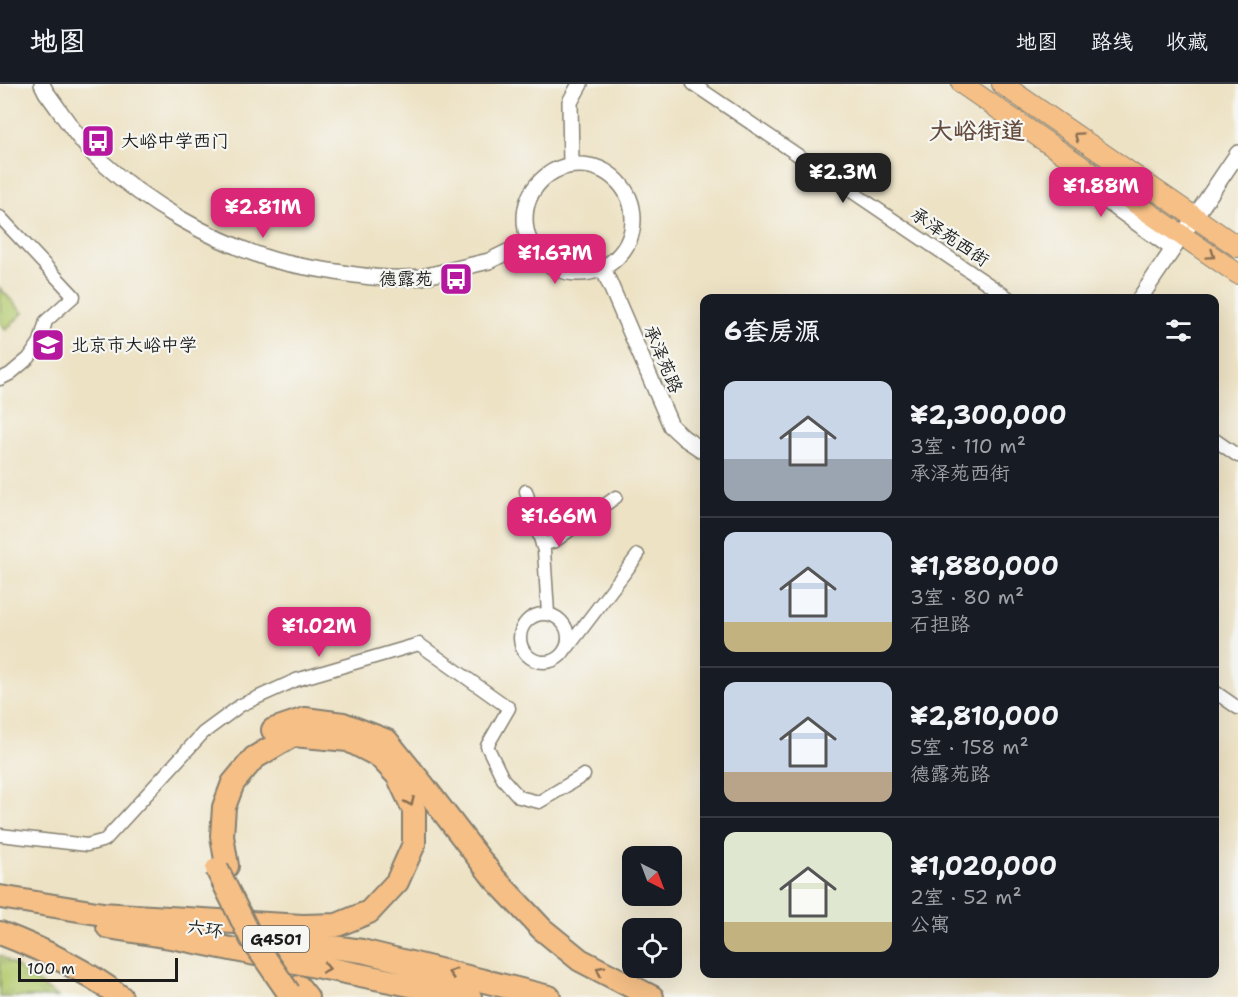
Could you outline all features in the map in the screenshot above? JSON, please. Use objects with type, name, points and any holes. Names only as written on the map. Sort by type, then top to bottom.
[{"type":"highway","points":[[296,994],[222,868],[209,826],[213,800],[223,777],[242,753],[271,731],[305,719],[343,724],[387,741],[494,878],[542,929],[580,960],[652,997]]},
{"type":"highway","points":[[101,914],[303,926],[337,925],[369,912],[397,882],[414,844],[414,810],[398,776],[379,756],[348,740],[293,735],[254,758],[234,783],[224,807],[222,868]]},
{"type":"highway","name":"六环","points":[[0,897],[101,914],[362,951],[549,997]]},
{"type":"highway","name":"六环","points":[[0,909],[176,938],[470,997]]},
{"type":"highway","points":[[0,933],[32,945],[70,965],[99,981],[120,997]]},
{"type":"main road","points":[[962,84],[1065,155],[1178,242],[1238,274]]},
{"type":"main road","points":[[1002,84],[1238,247]]},
{"type":"street","points":[[42,84],[86,145],[102,162],[141,194],[172,214],[221,239],[266,258],[376,278],[413,278],[489,261],[530,241]]},
{"type":"street","points":[[572,165],[570,102],[580,84]]},
{"type":"street","name":"承泽苑西街","points":[[693,84],[1003,294]]},
{"type":"street","points":[[1143,294],[1238,153]]},
{"type":"street","points":[[572,165],[595,167],[611,175],[624,188],[632,205],[633,224],[628,242],[618,257],[603,268],[586,273],[569,272],[553,266],[539,256],[530,241],[525,225],[526,207],[533,191],[544,178],[559,169],[572,165]]},
{"type":"street","points":[[0,217],[74,296],[46,321],[40,342],[29,358],[10,374],[0,379]]},
{"type":"street","name":"承泽苑路","points":[[603,268],[671,426],[700,449]]},
{"type":"street","points":[[1219,443],[1238,456]]},
{"type":"street","points":[[526,491],[544,551],[548,613]]},
{"type":"street","points":[[542,545],[555,541],[616,496]]},
{"type":"street","points":[[565,650],[568,643],[566,627],[556,616],[548,613],[532,616],[521,628],[521,645],[530,658],[545,662],[560,656],[565,650],[638,555]]},
{"type":"street","points":[[0,835],[87,845],[105,840],[202,733],[242,705],[296,680],[419,644],[509,708],[487,746],[503,779],[519,797],[538,802],[584,776]]},
{"type":"street","points":[[1219,695],[1238,708]]},
{"type":"green space","points":[[0,288],[23,313],[6,330],[0,323]]},
{"type":"green space","points":[[0,955],[58,997],[0,997]]},
{"type":"place","name":"大峪中学西门","points":[[98,141]]},
{"type":"place","name":"德露苑","points":[[456,279]]},
{"type":"place","name":"北京市大峪中学","points":[[48,345]]},
{"type":"district","name":"大峪街道","points":[[977,131]]}]
